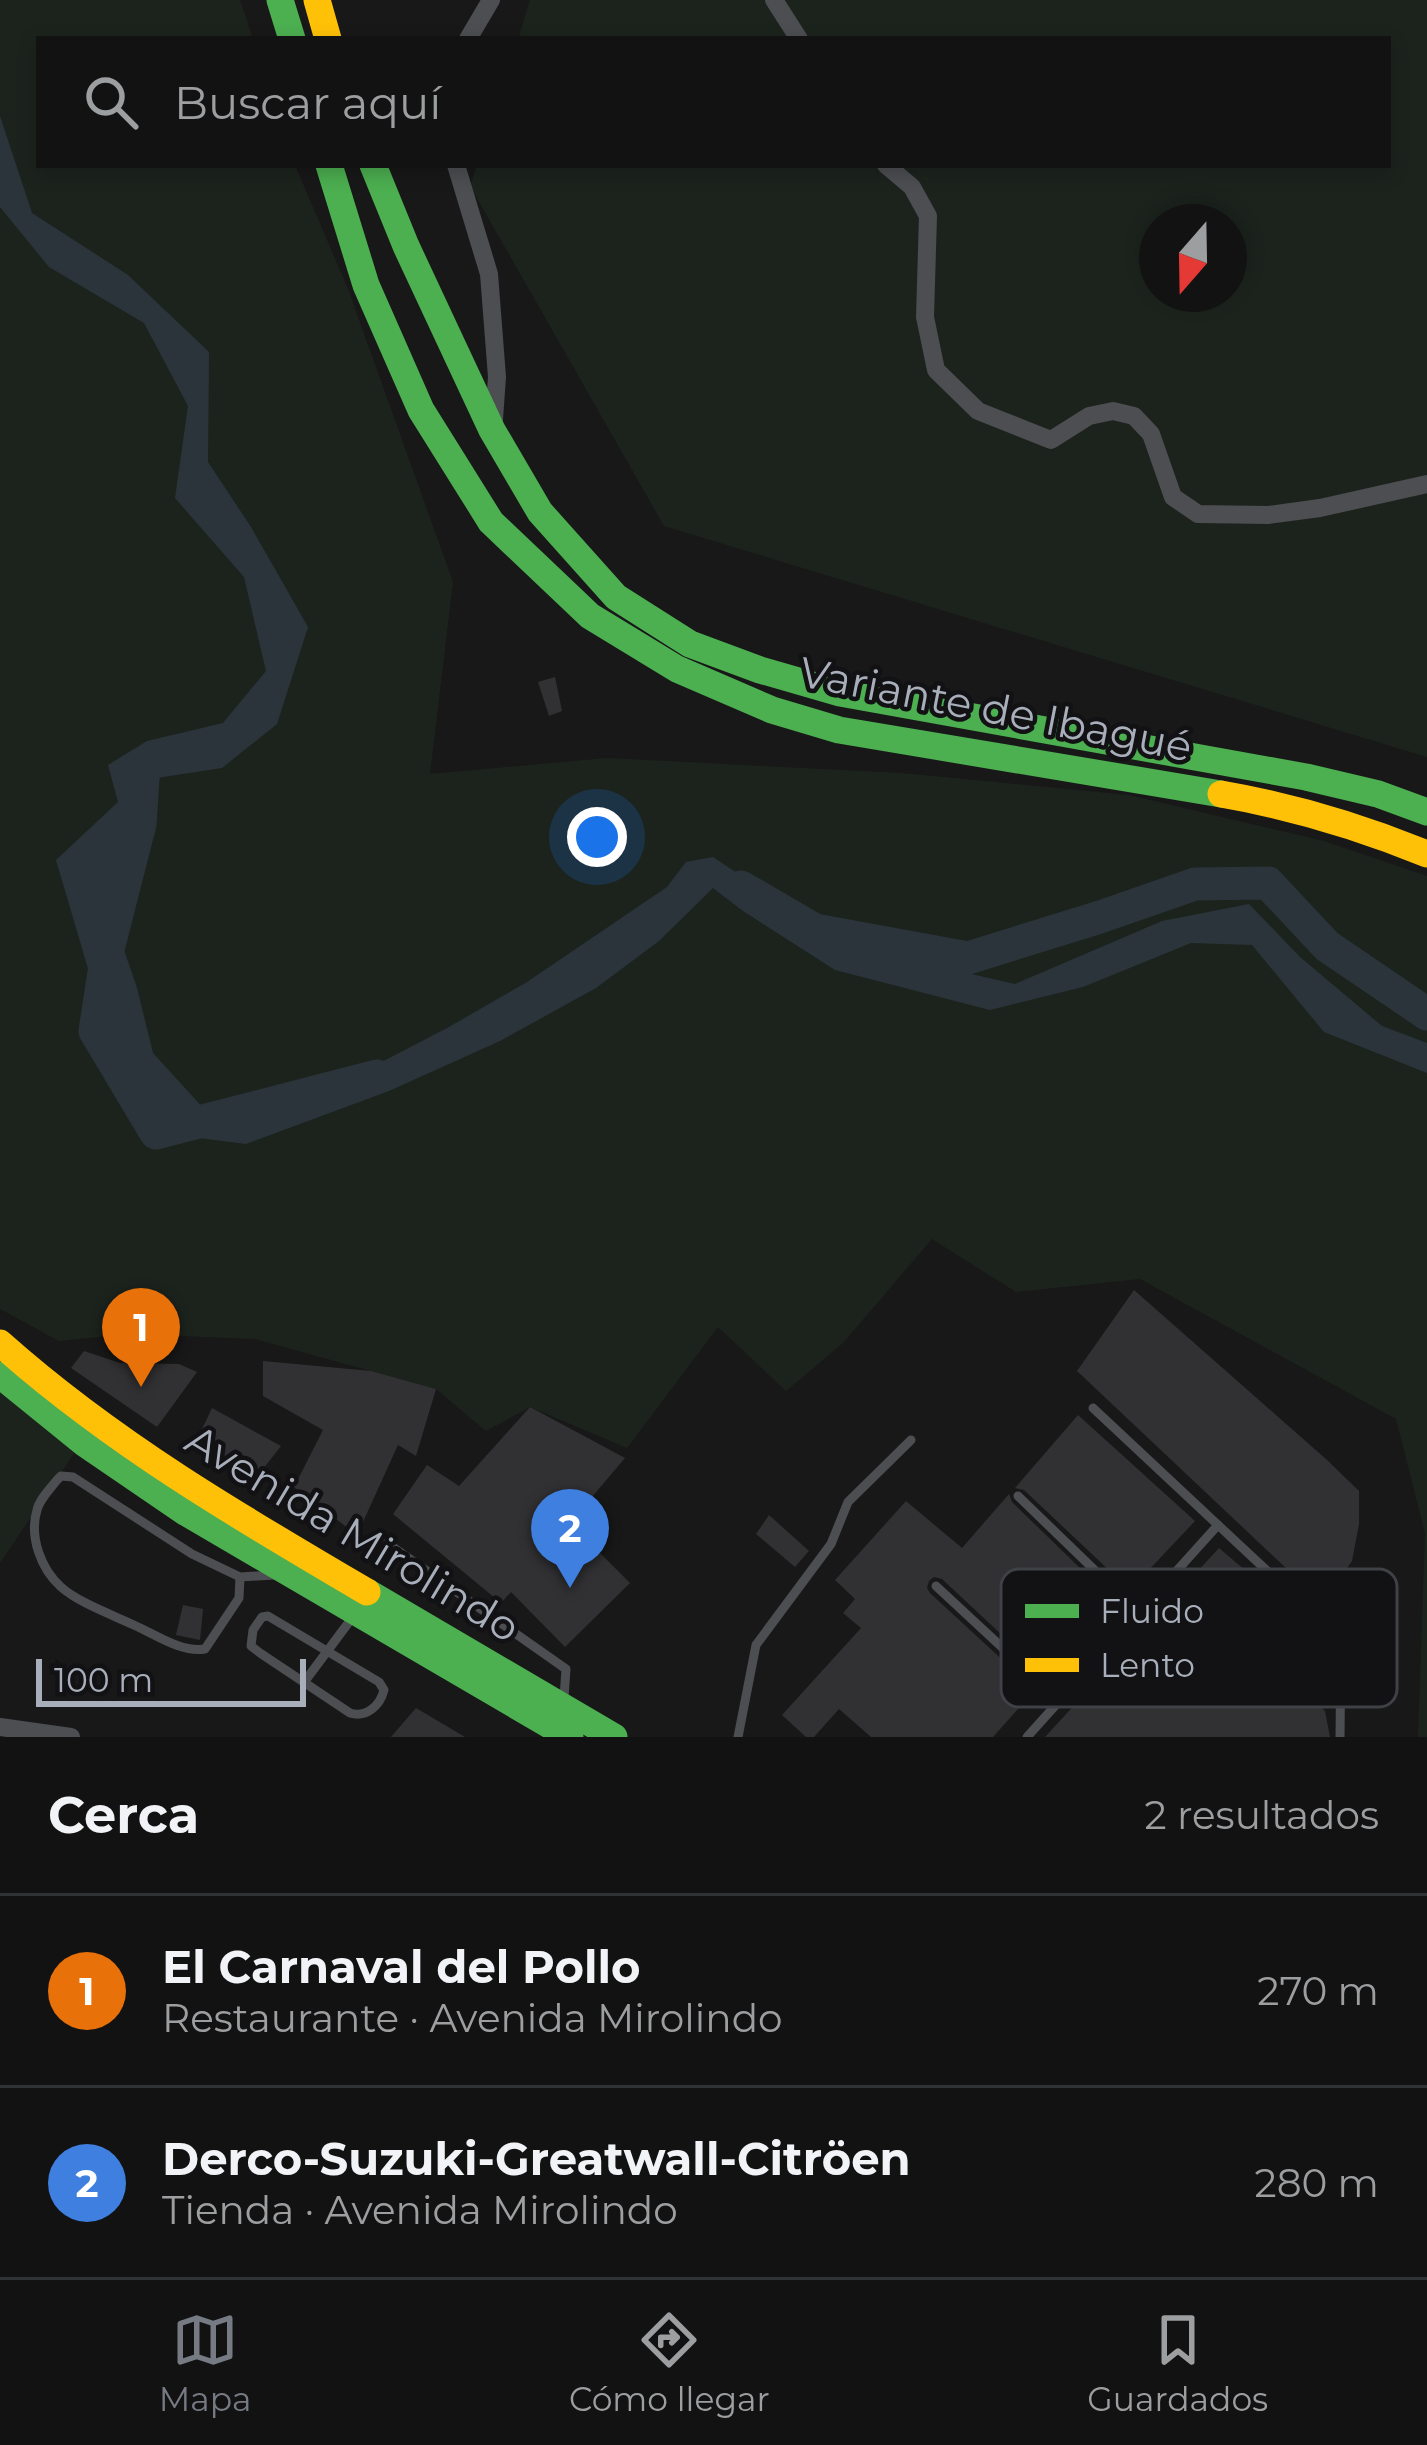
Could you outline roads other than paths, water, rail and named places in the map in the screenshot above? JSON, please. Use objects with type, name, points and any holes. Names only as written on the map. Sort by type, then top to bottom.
[{"type":"main road","points":[[280,0],[291,36]]},
{"type":"main road","points":[[317,0],[327,36]]},
{"type":"main road","name":"Variante de Ibagué","points":[[330,168],[366,285],[421,410],[491,522],[590,616],[677,669],[772,710],[839,730],[1258,800],[1427,854]]},
{"type":"main road","name":"Variante de Ibagué","points":[[374,168],[492,430],[540,512],[616,597],[690,644],[841,693],[1306,777],[1378,794],[1427,812]]},
{"type":"main road","name":"Avenida Mirolindo","points":[[0,1343],[52,1389],[212,1502],[566,1723]]},
{"type":"main road","name":"Avenida Mirolindo","points":[[0,1376],[84,1443],[285,1573],[566,1723],[614,1737]]},
{"type":"street","points":[[470,36],[491,0]]},
{"type":"street","points":[[774,0],[797,36]]},
{"type":"street","points":[[457,168],[489,274],[497,377],[492,430]]},
{"type":"street","points":[[890,168],[912,187],[928,216],[925,317],[936,370],[978,411],[1051,440],[1089,416],[1113,411],[1134,416],[1151,434],[1173,497],[1198,514],[1320,508],[1427,484]]},
{"type":"street","points":[[0,1727],[71,1737]]},
{"type":"lane","points":[[1093,1408],[1265,1569]]},
{"type":"lane","points":[[738,1737],[756,1645],[831,1544],[848,1502],[911,1440]]},
{"type":"lane","points":[[240,1576],[238,1598],[205,1649],[181,1646],[61,1587],[38,1556],[37,1508],[61,1476],[73,1477],[192,1554],[240,1576],[285,1573]]},
{"type":"lane","points":[[1018,1496],[1093,1569]]},
{"type":"lane","points":[[1178,1569],[1218,1525]]},
{"type":"lane","points":[[387,1543],[566,1670],[566,1723]]},
{"type":"lane","points":[[936,1586],[1001,1646]]},
{"type":"lane","points":[[305,1681],[356,1614]]},
{"type":"lane","points":[[262,1617],[275,1619],[379,1682],[384,1690],[382,1699],[359,1716],[305,1681],[250,1646],[262,1617]]},
{"type":"lane","points":[[1027,1737],[1054,1707]]},
{"type":"lane","points":[[1340,1707],[1340,1737]]},
{"type":"waterway","points":[[149,761],[144,763],[140,824],[107,953],[95,1031],[156,1133],[377,1076]]},
{"type":"waterway","points":[[741,887],[815,930],[968,958],[1195,884],[1268,883],[1327,946],[1427,1014]]},
{"type":"place","name":"El Carnaval del Pollo","points":[[141,1387]]},
{"type":"place","name":"Derco-Suzuki-Greatwall-Citröen","points":[[570,1588]]}]
